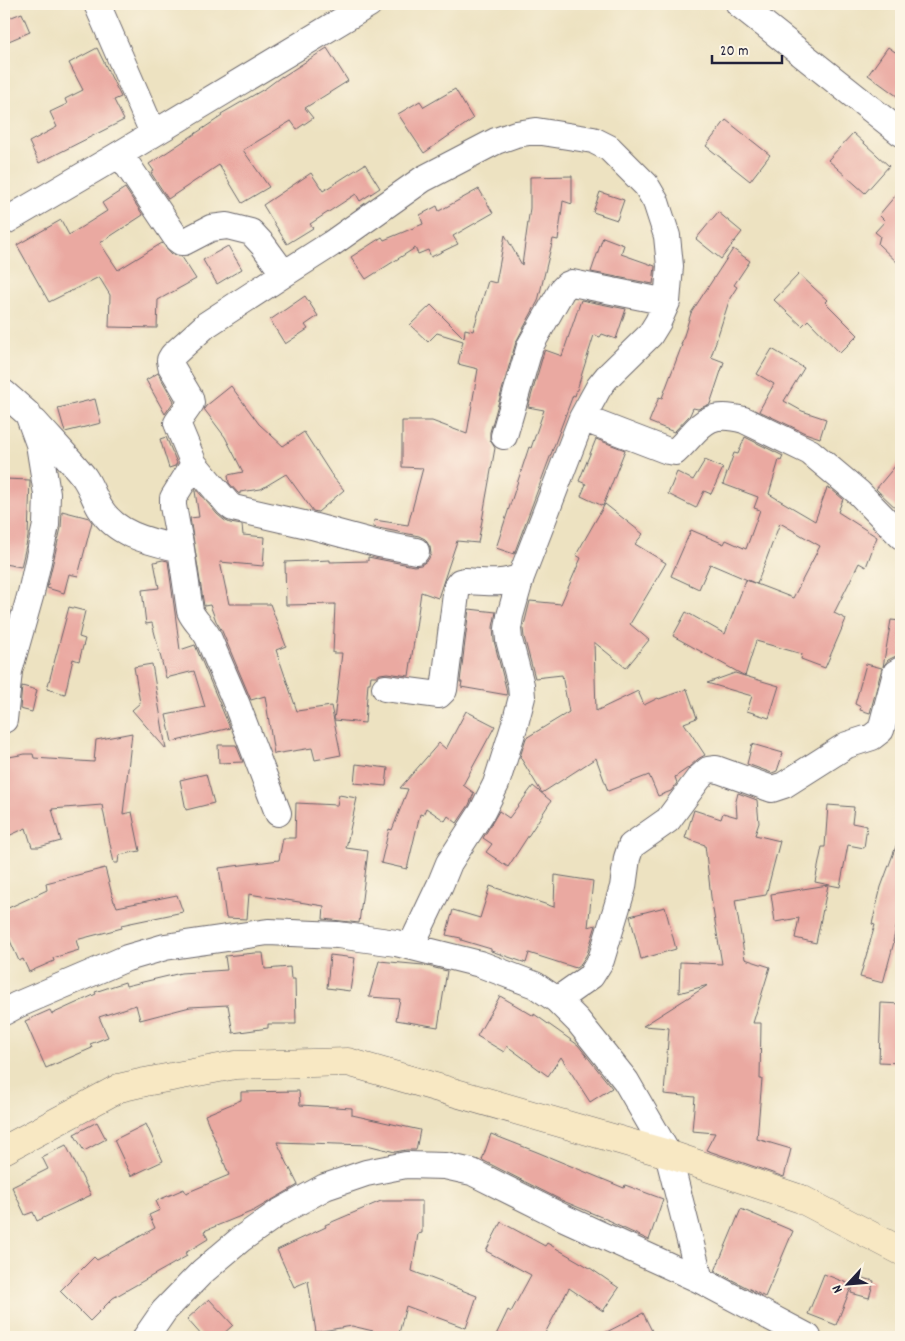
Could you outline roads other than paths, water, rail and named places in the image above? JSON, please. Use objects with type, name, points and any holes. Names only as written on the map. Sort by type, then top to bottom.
[{"type":"main road","points":[[4,1150],[119,1088],[234,1065],[348,1062],[668,1154],[801,1199],[901,1251]]},
{"type":"street","points":[[97,4],[153,133]]},
{"type":"street","points":[[4,222],[368,4]]},
{"type":"street","points":[[739,4],[901,133]]},
{"type":"street","points":[[412,946],[449,864],[482,812],[496,784],[522,697],[509,640],[510,616],[521,577],[582,418],[599,387],[607,377],[650,335],[667,302],[670,266],[667,236],[656,202],[646,184],[609,148],[593,140],[536,131],[516,134],[496,141],[423,179],[331,244],[206,325],[170,360],[191,403],[177,423],[194,464],[228,504],[234,508],[379,544],[416,551]]},
{"type":"street","points":[[120,154],[177,239],[181,242],[211,228],[227,226],[251,232],[284,274]]},
{"type":"street","points":[[504,436],[530,346],[562,290],[567,285],[572,283],[667,302]]},
{"type":"street","points":[[4,394],[28,414],[84,477],[101,508],[110,519],[126,531],[140,538],[181,549]]},
{"type":"street","points":[[4,720],[9,671],[31,593],[46,524],[47,494],[43,464],[39,444],[28,414]]},
{"type":"street","points":[[582,418],[675,452],[710,418],[732,417],[744,420],[810,452],[858,492],[901,536]]},
{"type":"street","points":[[194,464],[173,498],[190,611],[192,617],[208,637],[237,705],[278,814]]},
{"type":"street","points":[[385,688],[439,695],[442,693],[444,690],[457,586],[460,582],[465,581],[502,583],[521,577]]},
{"type":"street","points":[[557,1000],[591,976],[601,960],[623,887],[627,858],[631,846],[668,820],[699,778],[708,770],[716,769],[772,789],[784,785],[847,745],[872,737],[881,730],[896,674],[901,670]]},
{"type":"street","points":[[4,1012],[128,958],[165,947],[268,932],[338,935],[412,946],[480,964],[535,985],[557,1000],[578,1020],[626,1081],[668,1154],[700,1280]]},
{"type":"street","points":[[146,1337],[164,1311],[202,1272],[241,1239],[278,1213],[326,1188],[366,1173],[406,1165],[445,1166],[472,1172],[562,1217],[700,1280],[808,1337]]}]
